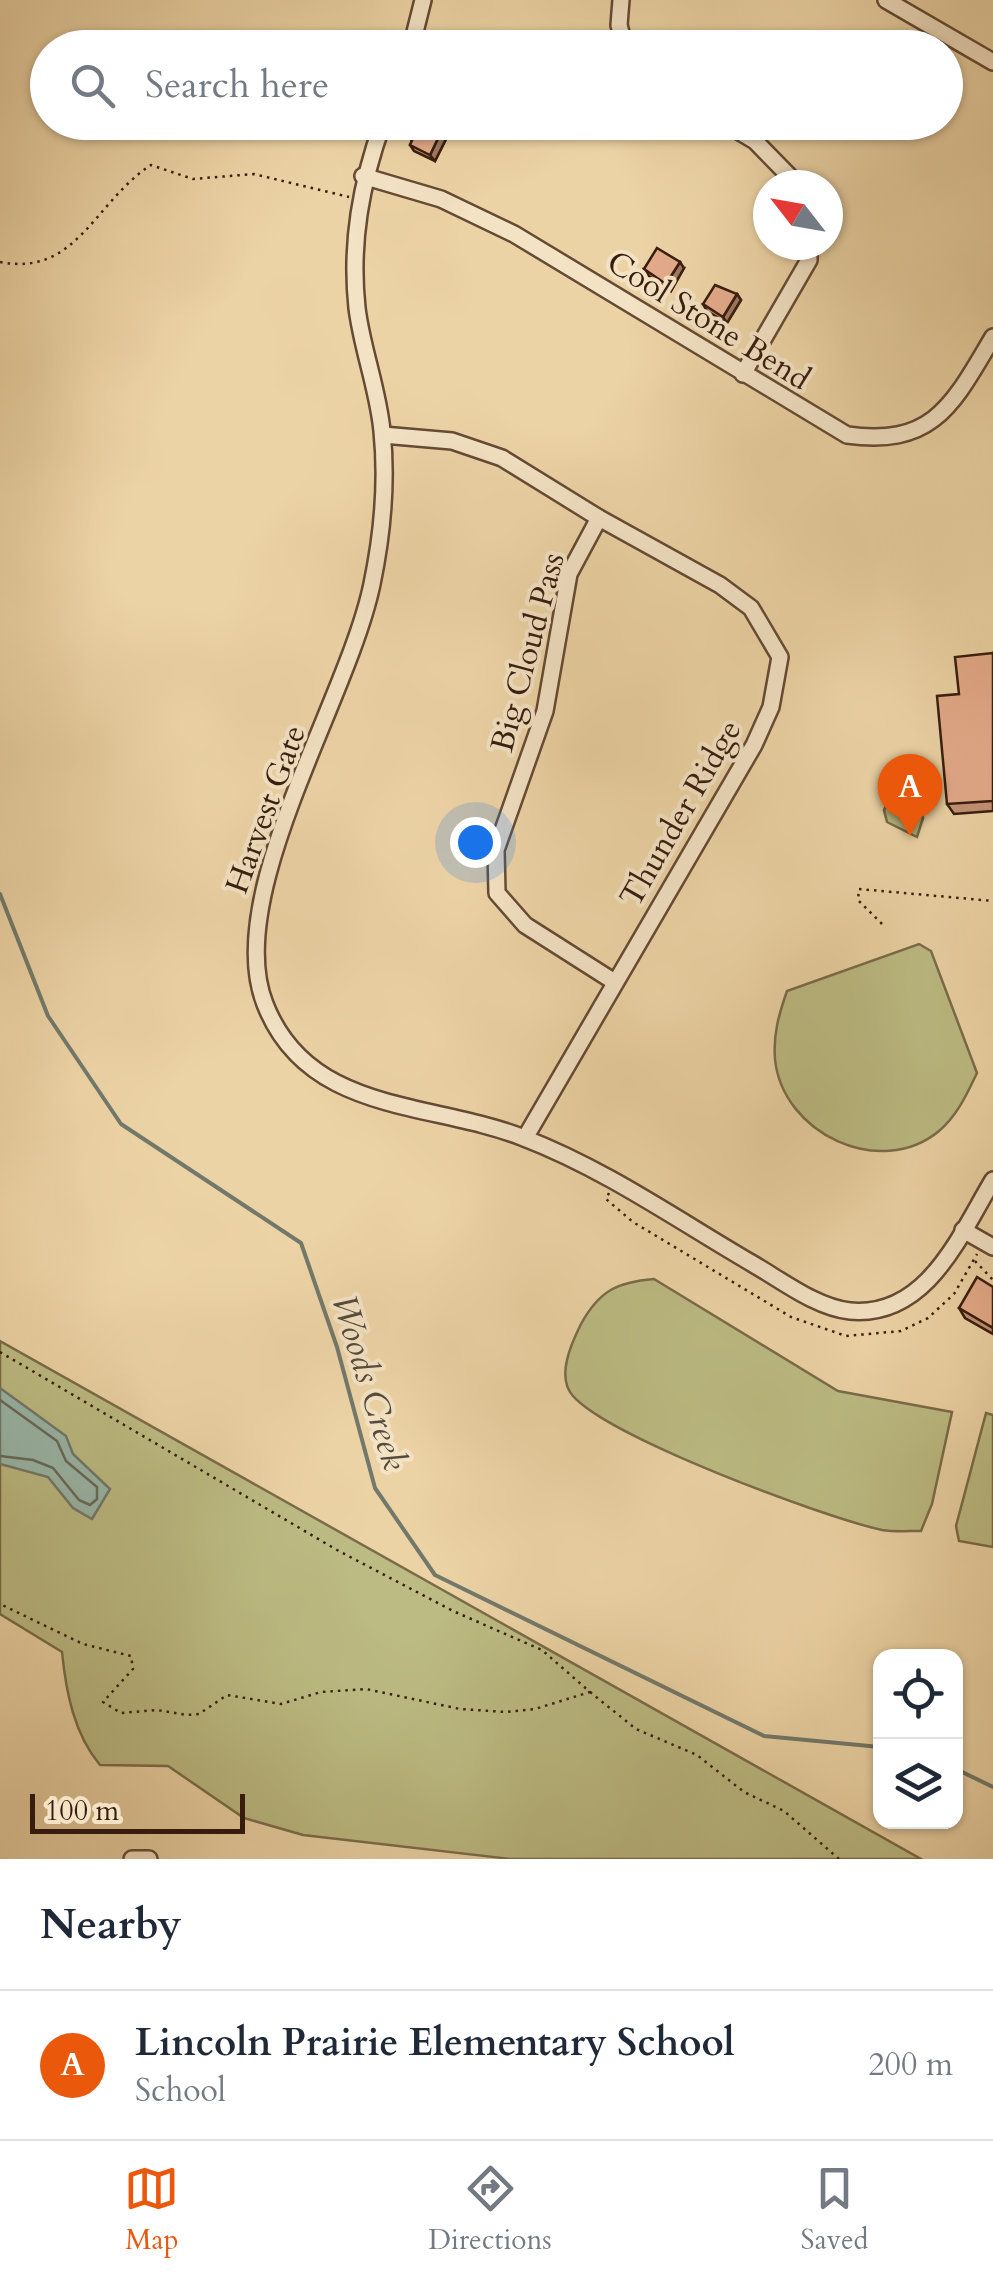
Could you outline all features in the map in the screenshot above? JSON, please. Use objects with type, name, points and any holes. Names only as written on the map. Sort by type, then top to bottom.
[{"type":"street","points":[[415,30],[423,0]]},
{"type":"street","points":[[620,30],[622,0]]},
{"type":"street","points":[[886,0],[938,30]]},
{"type":"street","points":[[963,45],[993,62]]},
{"type":"street","name":"Harvest Gate","points":[[377,140],[363,176],[355,250],[358,311],[372,362],[382,435],[380,536],[372,584],[350,658],[262,889],[254,940],[257,977],[281,1034],[316,1073],[339,1087],[367,1099],[458,1117],[524,1138],[586,1166],[807,1295],[849,1311],[897,1305],[932,1279],[993,1180]]},
{"type":"street","points":[[754,140],[783,170]]},
{"type":"street","name":"Cool Stone Bend","points":[[363,176],[440,198],[514,234],[846,435],[894,439],[922,427],[952,404],[993,336]]},
{"type":"street","points":[[743,374],[809,260]]},
{"type":"street","name":"Thunder Ridge","points":[[382,435],[452,441],[502,458],[598,518],[720,585],[751,608],[780,657],[771,706],[754,745],[524,1138]]},
{"type":"street","name":"Big Cloud Pass","points":[[598,518],[570,574],[545,711],[496,850],[498,893],[525,925],[613,981]]},
{"type":"street","points":[[963,1230],[993,1248]]},
{"type":"street","points":[[132,1859],[149,1859]]},
{"type":"path","points":[[0,262],[34,267],[52,261],[126,181],[151,165],[193,179],[254,174],[360,200]]},
{"type":"path","points":[[882,924],[858,900],[859,889],[993,901]]},
{"type":"path","points":[[973,1260],[993,1280]]},
{"type":"path","points":[[0,1352],[338,1550],[453,1611],[542,1650],[636,1728],[697,1754],[744,1792],[784,1811],[839,1859]]},
{"type":"path","points":[[0,1604],[84,1644],[131,1656],[133,1668],[104,1702],[122,1713],[157,1710],[186,1716],[198,1714],[227,1696],[281,1704],[320,1692],[366,1689],[460,1708],[506,1712],[535,1709],[590,1692]]},
{"type":"shaded area","points":[[910,772],[919,778],[923,818],[917,837],[887,822],[884,810],[894,788]]},
{"type":"shaded area","points":[[919,944],[931,951],[977,1073],[951,1119],[915,1145],[889,1151],[863,1149],[838,1141],[814,1127],[795,1108],[782,1085],[775,1041],[787,991]]},
{"type":"shaded area","points":[[654,1279],[838,1391],[952,1412],[932,1504],[921,1531],[882,1530],[853,1522],[719,1474],[629,1433],[573,1396],[565,1370],[573,1341],[588,1313],[610,1290]]},
{"type":"shaded area","points":[[0,1341],[921,1859],[511,1859],[303,1835],[244,1818],[168,1766],[100,1765],[73,1712],[62,1652],[0,1614]]},
{"type":"shaded area","points":[[986,1413],[993,1415],[993,1547],[959,1541],[956,1526]]},
{"type":"water","points":[[0,1388],[66,1436],[73,1454],[110,1489],[92,1519],[73,1508],[48,1477],[0,1464]]},
{"type":"building","points":[[412,140],[437,140],[430,155],[410,145]]},
{"type":"building","points":[[657,248],[680,262],[666,284],[644,269]]},
{"type":"building","points":[[715,285],[737,294],[723,317],[703,304]]},
{"type":"building","points":[[993,653],[993,801],[947,804],[937,696],[959,694],[955,657]]},
{"type":"building","points":[[977,1277],[993,1287],[993,1328],[959,1308]]},
{"type":"waterway","name":"Woods Creek","points":[[0,894],[48,1016],[121,1124],[301,1243],[337,1347],[375,1488],[435,1575],[764,1736],[873,1746]]},
{"type":"waterway","name":"Woods Creek","points":[[963,1772],[993,1787]]},
{"type":"place","name":"Lincoln Prairie Elementary School","points":[[910,836]]}]
